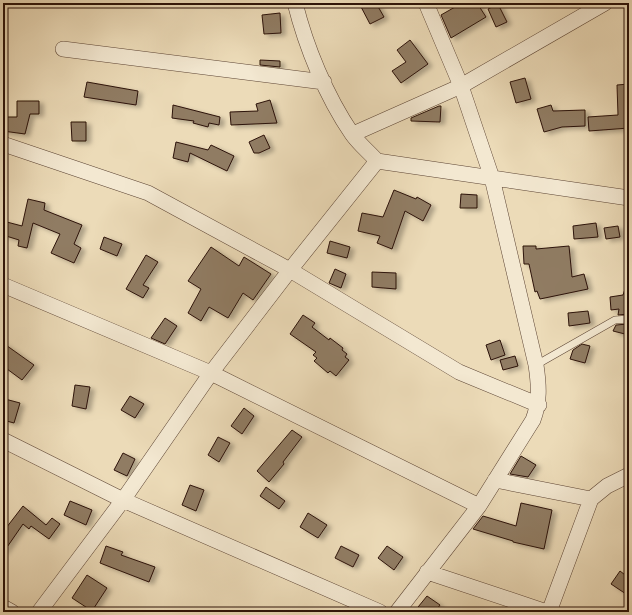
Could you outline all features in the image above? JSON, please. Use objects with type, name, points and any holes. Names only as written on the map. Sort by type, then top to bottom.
[{"type":"street","points":[[295,3],[304,37],[324,82],[353,134],[377,161],[629,198]]},
{"type":"street","points":[[397,612],[479,506],[533,420],[538,405],[539,382],[536,365],[492,178],[461,86],[426,3]]},
{"type":"street","points":[[353,134],[461,86],[605,3]]},
{"type":"street","points":[[63,49],[324,82]]},
{"type":"street","points":[[3,144],[148,193],[290,270],[459,372],[538,405]]},
{"type":"street","points":[[39,612],[123,500],[211,373],[290,270],[377,161]]},
{"type":"street","points":[[3,285],[211,373],[479,506]]},
{"type":"street","points":[[3,440],[123,500],[380,612]]},
{"type":"street","points":[[427,572],[548,612],[591,499],[607,486],[629,475]]},
{"type":"street","points":[[495,480],[591,499]]},
{"type":"street","points":[[3,607],[12,612]]},
{"type":"lane","points":[[536,365],[615,320],[629,319]]},
{"type":"building","points":[[359,3],[376,3],[384,17],[370,24]]},
{"type":"building","points":[[462,3],[477,3],[486,17],[451,38],[441,15]]},
{"type":"building","points":[[498,4],[507,22],[496,27],[488,9]]},
{"type":"building","points":[[280,13],[281,33],[264,34],[262,15]]},
{"type":"building","points":[[410,40],[428,64],[401,83],[392,71],[406,62],[397,50]]},
{"type":"building","points":[[260,60],[280,61],[280,67],[260,65]]},
{"type":"building","points":[[525,78],[531,99],[516,103],[510,82]]},
{"type":"building","points":[[87,82],[138,91],[136,105],[84,97]]},
{"type":"building","points":[[629,84],[629,128],[589,131],[588,117],[618,115],[617,85]]},
{"type":"building","points":[[270,100],[277,123],[231,125],[230,112],[258,111],[256,104]]},
{"type":"building","points":[[17,101],[39,101],[39,114],[30,114],[25,134],[3,131],[3,117],[17,117]]},
{"type":"building","points":[[173,105],[220,117],[219,125],[209,123],[208,127],[193,123],[194,121],[172,118]]},
{"type":"building","points":[[551,105],[553,111],[585,110],[585,126],[562,127],[544,132],[537,109]]},
{"type":"building","points":[[441,106],[440,122],[411,121],[411,118]]},
{"type":"building","points":[[71,122],[86,122],[86,141],[72,141]]},
{"type":"building","points":[[264,135],[270,148],[259,153],[254,153],[249,142]]},
{"type":"building","points":[[176,142],[208,150],[211,145],[234,156],[227,171],[190,153],[188,162],[173,158]]},
{"type":"building","points":[[394,190],[416,199],[417,197],[431,205],[423,221],[405,211],[392,249],[377,243],[380,236],[358,231],[362,213],[383,217]]},
{"type":"building","points":[[461,194],[477,195],[477,208],[460,208]]},
{"type":"building","points":[[28,199],[45,203],[44,210],[82,225],[74,244],[81,248],[74,263],[51,253],[60,234],[33,223],[27,248],[18,246],[19,240],[3,235],[3,221],[22,226]]},
{"type":"building","points":[[596,223],[598,237],[574,239],[573,226]]},
{"type":"building","points":[[618,226],[620,237],[606,239],[604,228]]},
{"type":"building","points":[[104,237],[122,244],[117,256],[100,249]]},
{"type":"building","points":[[330,241],[350,247],[347,258],[327,253]]},
{"type":"building","points":[[523,246],[536,246],[536,249],[569,246],[572,277],[584,274],[588,289],[540,299],[537,291],[535,292],[529,264],[524,264]]},
{"type":"building","points":[[211,247],[239,266],[244,257],[271,274],[253,300],[243,293],[228,318],[209,307],[201,321],[188,313],[201,289],[188,281]]},
{"type":"building","points":[[146,255],[158,262],[143,285],[149,288],[143,298],[126,289]]},
{"type":"building","points":[[335,269],[346,274],[341,288],[329,283]]},
{"type":"building","points":[[372,272],[396,273],[396,289],[372,287]]},
{"type":"building","points":[[626,286],[629,287],[629,314],[618,315],[619,309],[611,310],[610,297],[623,295]]},
{"type":"building","points":[[588,311],[590,323],[569,326],[568,313]]},
{"type":"building","points":[[303,315],[315,323],[312,327],[329,340],[330,338],[343,348],[342,350],[347,354],[345,357],[349,360],[336,376],[330,371],[328,373],[314,361],[317,358],[313,355],[316,352],[290,334]]},
{"type":"building","points":[[165,318],[177,326],[165,344],[151,338]]},
{"type":"building","points":[[628,324],[625,334],[613,331],[616,325]]},
{"type":"building","points":[[500,340],[505,355],[491,360],[486,345]]},
{"type":"building","points":[[3,343],[34,365],[22,380],[3,366]]},
{"type":"building","points":[[582,344],[590,346],[585,363],[570,359],[573,350]]},
{"type":"building","points":[[515,356],[518,366],[503,370],[500,360]]},
{"type":"building","points":[[75,385],[90,387],[86,409],[72,406]]},
{"type":"building","points":[[130,396],[144,404],[135,418],[121,410]]},
{"type":"building","points":[[5,399],[20,403],[14,423],[3,420],[3,407]]},
{"type":"building","points":[[244,408],[254,416],[242,434],[231,426]]},
{"type":"building","points":[[292,430],[302,437],[283,462],[284,464],[269,482],[257,471]]},
{"type":"building","points":[[218,437],[230,443],[219,462],[208,455]]},
{"type":"building","points":[[123,453],[135,459],[127,476],[114,470]]},
{"type":"building","points":[[521,456],[536,465],[528,477],[510,474]]},
{"type":"building","points":[[190,485],[204,490],[196,511],[182,505]]},
{"type":"building","points":[[266,487],[285,501],[279,509],[260,496]]},
{"type":"building","points":[[70,501],[92,510],[86,525],[64,515]]},
{"type":"building","points":[[521,503],[552,510],[544,549],[513,542],[473,529],[483,516],[516,526]]},
{"type":"building","points":[[23,506],[46,525],[52,518],[60,524],[49,539],[31,526],[29,529],[23,524],[3,553],[3,532]]},
{"type":"building","points":[[308,513],[327,525],[318,538],[300,527]]},
{"type":"building","points":[[106,546],[123,552],[121,555],[155,567],[149,582],[100,563]]},
{"type":"building","points":[[341,546],[359,555],[353,567],[335,558]]},
{"type":"building","points":[[387,546],[403,557],[394,570],[378,558]]},
{"type":"building","points":[[620,571],[629,578],[629,596],[611,584]]},
{"type":"building","points":[[87,575],[107,588],[92,611],[72,598]]},
{"type":"building","points":[[427,596],[440,605],[435,612],[414,612]]}]
